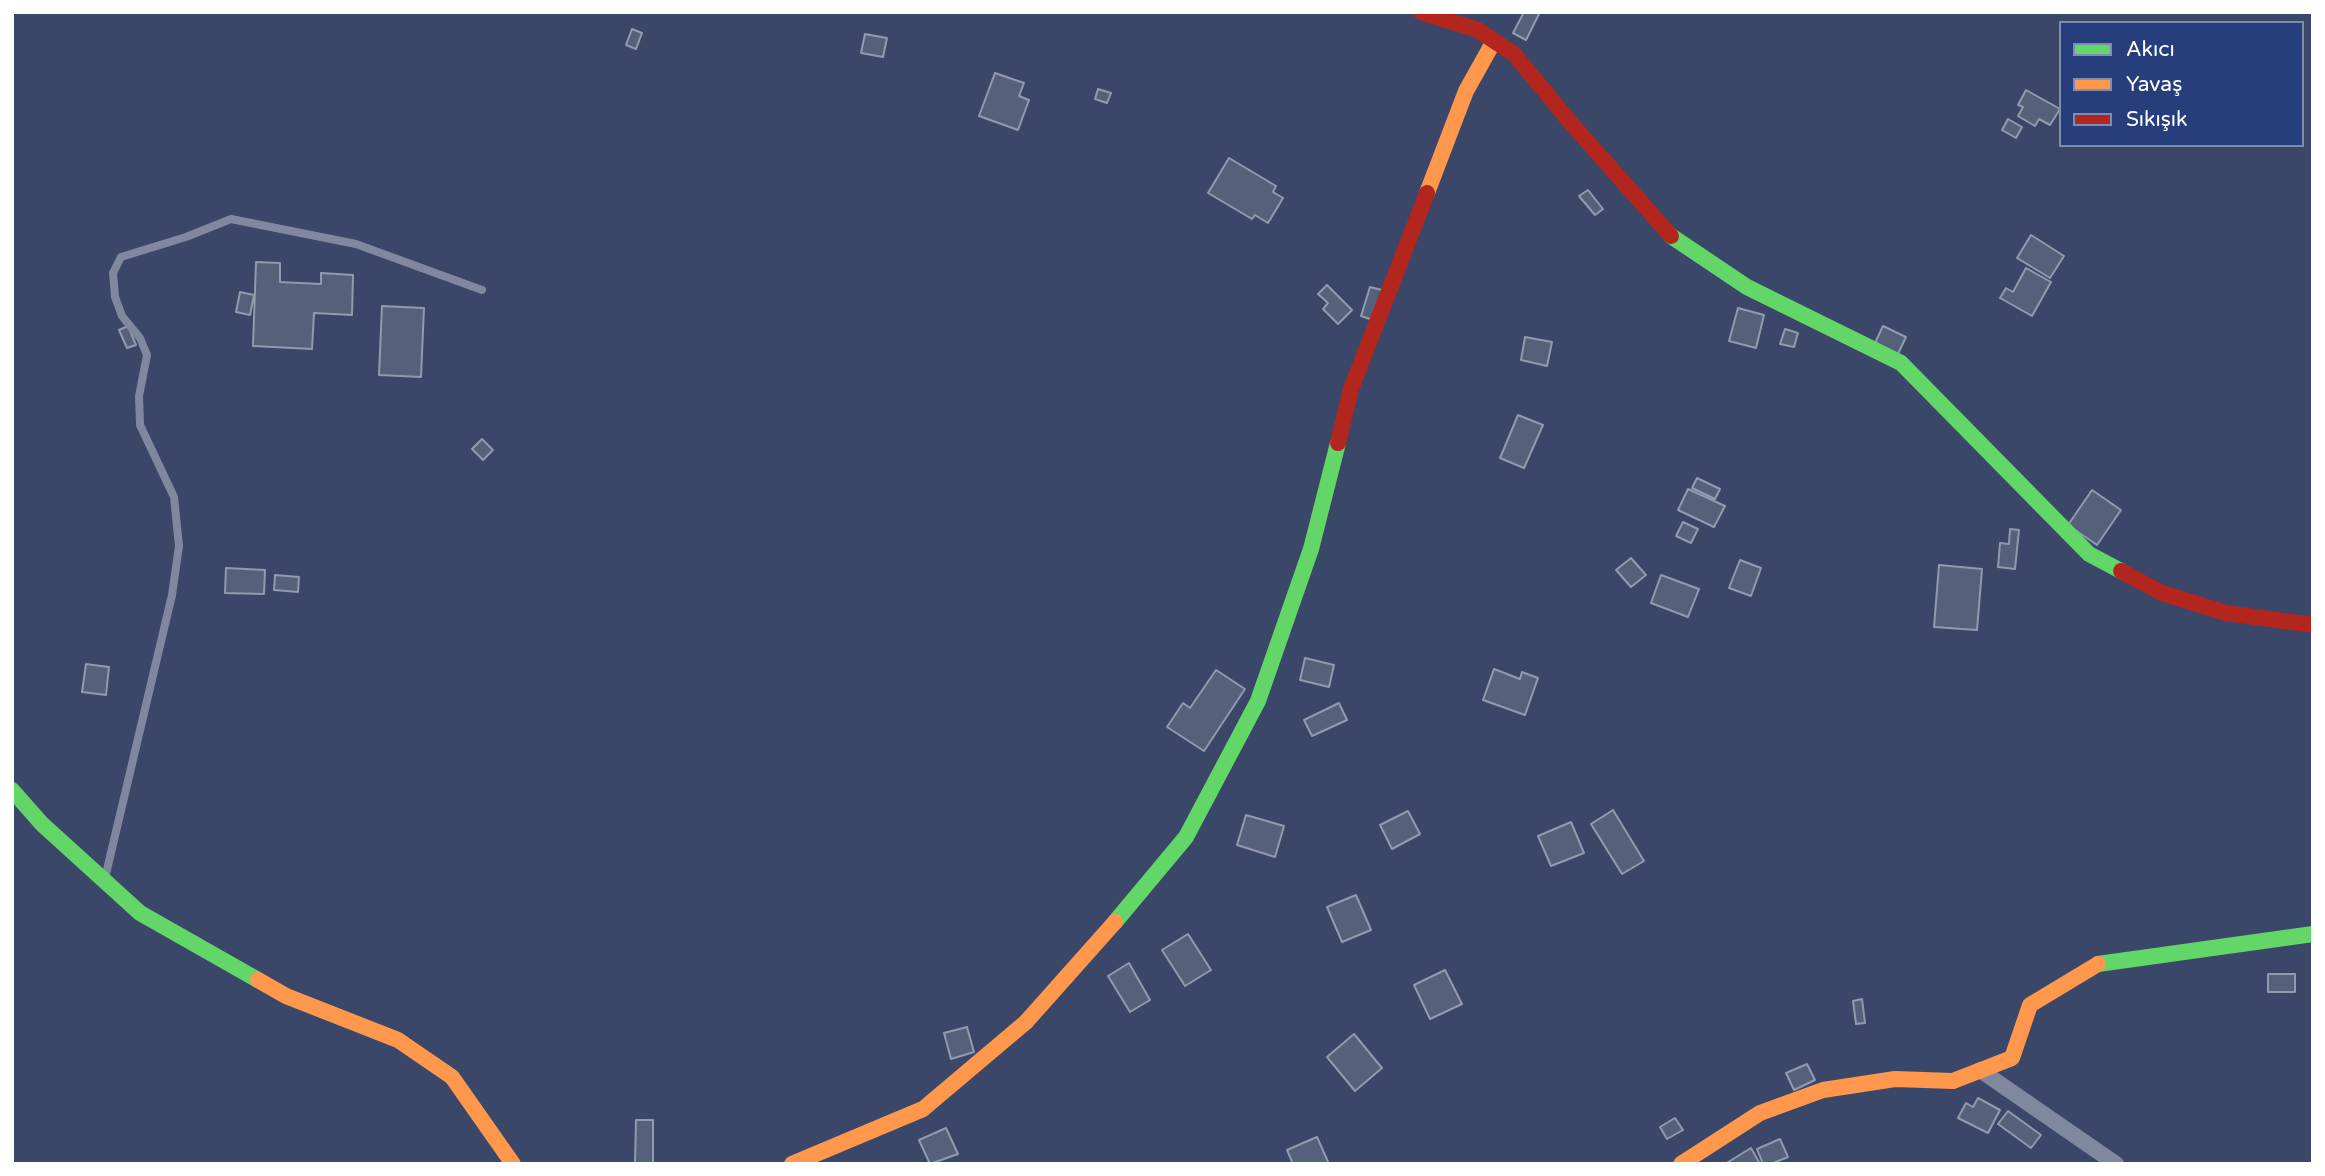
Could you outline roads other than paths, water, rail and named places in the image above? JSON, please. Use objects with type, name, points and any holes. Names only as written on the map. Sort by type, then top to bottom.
[{"type":"street","points":[[1421,12],[1478,30],[1514,54],[1671,236],[1747,287],[1901,363],[2089,554],[2162,593],[2226,613],[2313,625]]},
{"type":"street","points":[[792,1164],[923,1110],[1026,1022],[1127,909],[1186,837],[1258,701],[1311,549],[1350,389],[1466,91],[1494,41]]},
{"type":"street","points":[[12,790],[42,824],[140,913],[286,996],[398,1040],[452,1077],[513,1164]]},
{"type":"street","points":[[1681,1164],[1760,1113],[1823,1090],[1895,1079],[1953,1082],[2012,1058],[2030,1005],[2099,963],[2313,934]]},
{"type":"street","points":[[1980,1070],[2116,1164]]},
{"type":"lane","points":[[104,881],[172,595],[179,546],[174,497],[140,425],[139,396],[147,355],[140,338],[122,316],[115,297],[113,273],[121,257],[186,237],[231,219],[356,244],[482,290]]}]
